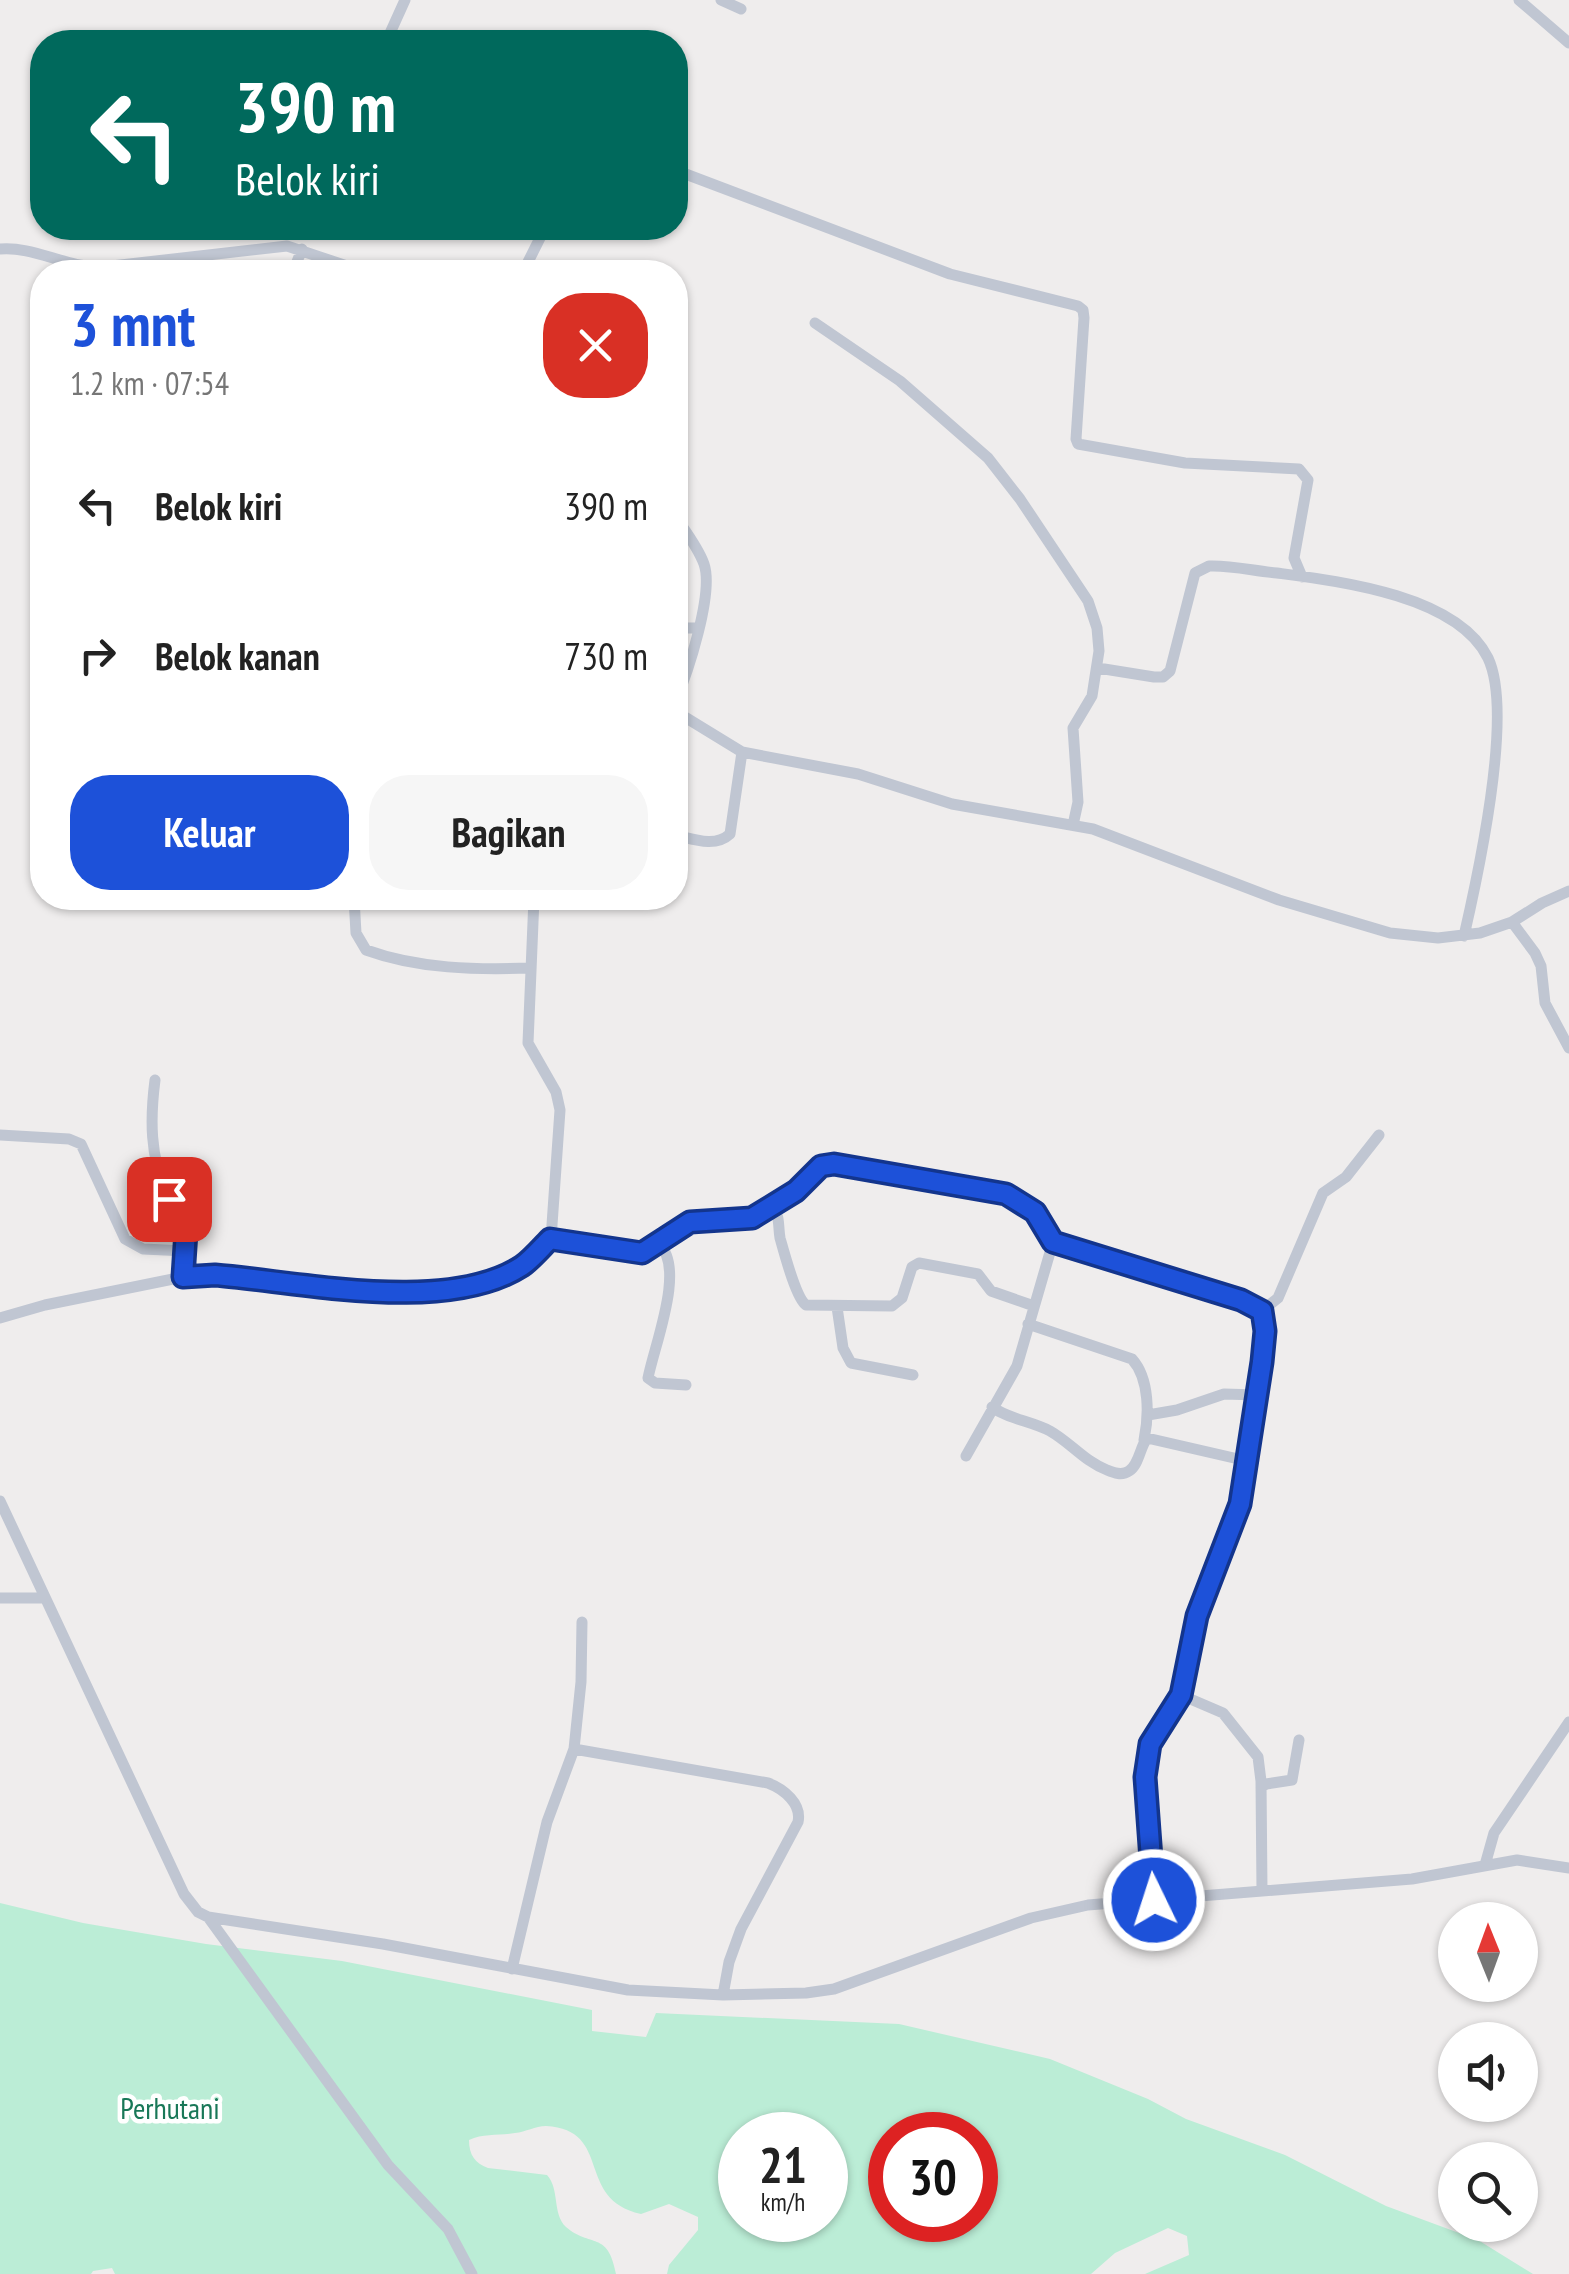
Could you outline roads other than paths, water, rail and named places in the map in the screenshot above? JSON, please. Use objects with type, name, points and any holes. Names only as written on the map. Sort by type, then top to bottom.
[{"type":"street","points":[[391,30],[405,0]]},
{"type":"street","points":[[721,0],[740,8]]},
{"type":"street","points":[[1519,0],[1569,42]]},
{"type":"street","points":[[688,175],[950,274],[1078,306],[1084,318],[1078,444],[1185,463],[1300,469],[1308,480],[1294,558],[1302,576]]},
{"type":"street","points":[[155,260],[272,246],[302,249],[332,260]]},
{"type":"street","points":[[0,249],[22,250],[54,260]]},
{"type":"street","points":[[298,260],[302,249]]},
{"type":"street","points":[[815,323],[900,381],[988,458],[1088,601],[1098,628],[1098,668],[1092,696],[1073,728],[1078,802],[1073,825]]},
{"type":"street","points":[[688,538],[705,567],[700,628],[688,664]]},
{"type":"street","points":[[1098,668],[1154,677],[1170,670],[1198,570],[1214,566],[1378,590],[1429,610],[1472,637],[1493,673],[1497,746],[1478,877],[1464,936]]},
{"type":"street","points":[[688,628],[700,628]]},
{"type":"street","points":[[688,720],[742,752],[858,774],[952,804],[1106,833],[1279,900],[1356,925],[1418,937],[1464,936],[1512,922],[1542,902],[1569,891]]},
{"type":"street","points":[[688,837],[720,842],[730,834],[742,752]]},
{"type":"street","points":[[355,910],[356,934],[366,950],[409,961],[480,970],[531,968]]},
{"type":"street","points":[[0,1318],[183,1277],[215,1275],[436,1292],[475,1285],[522,1265],[550,1239],[560,1110],[556,1092],[528,1042],[534,910]]},
{"type":"street","points":[[1512,922],[1541,966],[1547,1010],[1569,1048]]},
{"type":"street","points":[[156,1080],[152,1142],[166,1194],[187,1216],[183,1277]]},
{"type":"street","points":[[0,1135],[69,1139],[81,1144],[125,1239],[143,1249],[186,1252]]},
{"type":"street","points":[[1262,1311],[1278,1298],[1324,1193],[1346,1177],[1379,1135]]},
{"type":"street","points":[[550,1239],[636,1254],[659,1244],[690,1222],[746,1220],[796,1191],[821,1166],[834,1164],[1006,1194],[1035,1212],[1053,1242],[1241,1300],[1262,1311]]},
{"type":"street","points":[[773,1207],[778,1213],[780,1234],[800,1302],[813,1307],[898,1304],[912,1266],[920,1263],[978,1274],[991,1291],[1034,1306]]},
{"type":"street","points":[[966,1456],[1017,1366],[1053,1242]]},
{"type":"street","points":[[659,1244],[668,1256],[670,1277],[648,1378],[655,1383],[686,1385]]},
{"type":"street","points":[[837,1307],[843,1348],[851,1363],[913,1375]]},
{"type":"street","points":[[1154,1900],[1147,1759],[1159,1726],[1181,1695],[1197,1616],[1240,1504],[1258,1394],[1265,1331],[1262,1311]]},
{"type":"street","points":[[992,1406],[1050,1431],[1074,1445],[1084,1459],[1112,1473],[1132,1470],[1144,1440],[1148,1415],[1141,1374],[1132,1359],[1028,1324]]},
{"type":"street","points":[[1148,1415],[1224,1394],[1258,1394]]},
{"type":"street","points":[[1144,1440],[1158,1438],[1247,1461]]},
{"type":"street","points":[[0,1501],[184,1894],[198,1912],[208,1917],[383,1944],[628,1990],[723,1995],[820,1992],[1031,1918],[1088,1904],[1412,1879],[1517,1860],[1569,1868]]},
{"type":"street","points":[[0,1598],[45,1598]]},
{"type":"street","points":[[512,1969],[547,1822],[574,1748],[582,1682],[582,1622]]},
{"type":"street","points":[[1181,1695],[1218,1710],[1258,1756],[1262,1890]]},
{"type":"street","points":[[1485,1865],[1494,1833],[1569,1722]]},
{"type":"street","points":[[1261,1788],[1292,1780],[1299,1740]]},
{"type":"street","points":[[574,1748],[768,1782],[796,1806],[798,1822],[741,1929],[723,1995]]},
{"type":"street","points":[[208,1917],[372,2144],[448,2229],[472,2274]]},
{"type":"park label","name":"Perhutani","points":[[170,2107]]}]
